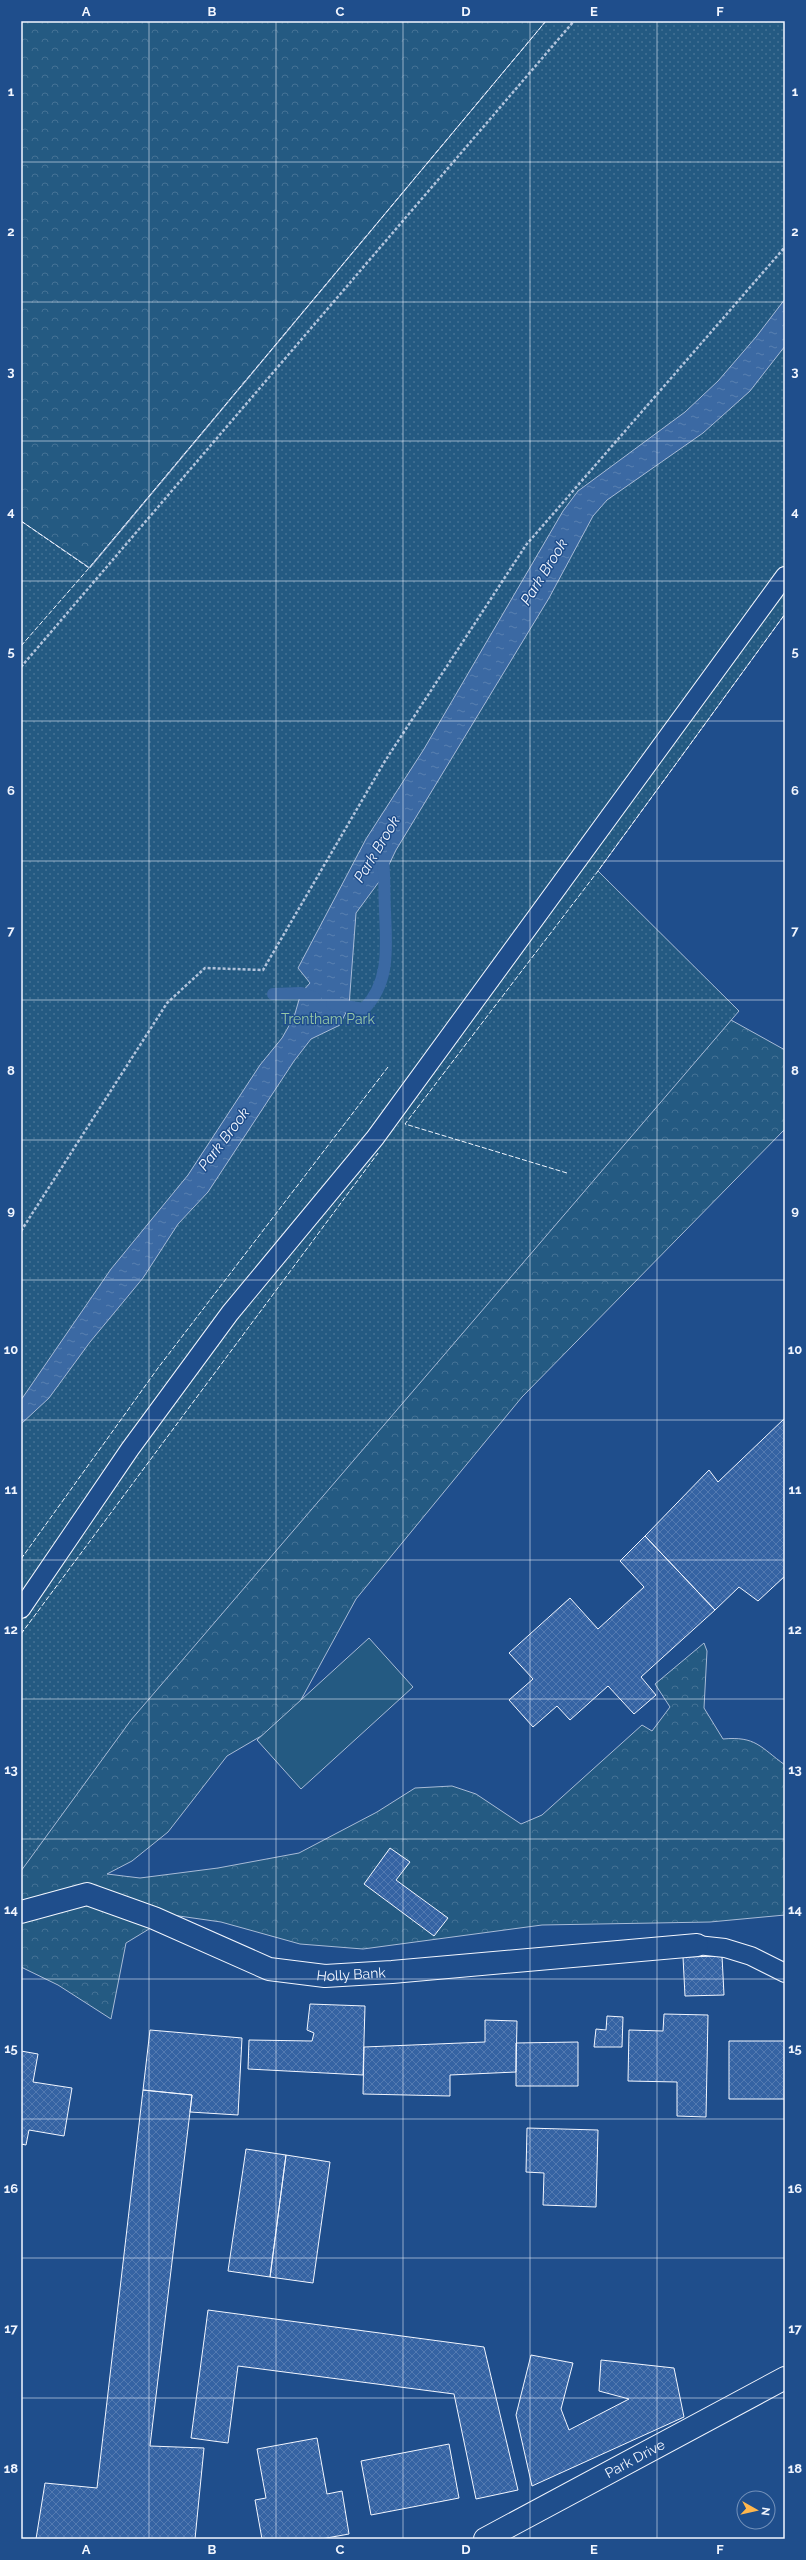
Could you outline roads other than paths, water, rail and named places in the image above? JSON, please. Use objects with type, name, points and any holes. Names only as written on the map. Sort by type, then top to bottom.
[{"type":"street","name":"Holly Bank","points":[[21,1912],[87,1894],[154,1918],[269,1969],[325,1976],[392,1972],[697,1945]]},
{"type":"street","name":"Park Drive","points":[[485,2539],[785,2378]]},
{"type":"lane","points":[[21,1609],[130,1449],[230,1313],[375,1138],[785,576]]},
{"type":"lane","points":[[697,1945],[725,1948],[751,1956],[785,1973]]},
{"type":"water","name":"Park Brook","points":[[785,299],[785,346],[750,391],[703,433],[607,500],[593,516],[549,598],[396,850],[384,875],[356,913],[349,1006],[340,1025],[311,1039],[294,1061],[208,1192],[178,1224],[143,1278],[90,1342],[49,1398],[21,1424],[21,1400],[111,1269],[188,1175],[260,1065],[282,1038],[294,1017],[301,993],[310,983],[298,968],[366,839],[424,749],[563,511],[578,491],[685,412],[718,381],[756,337]]},
{"type":"waterway","name":"Park Brook","points":[[332,1004],[364,1009],[373,998],[379,987],[383,975],[386,950],[383,860]]},
{"type":"waterway","points":[[273,994],[301,993],[315,998]]},
{"type":"park label","name":"Trentham Park","points":[[328,1019]]}]
